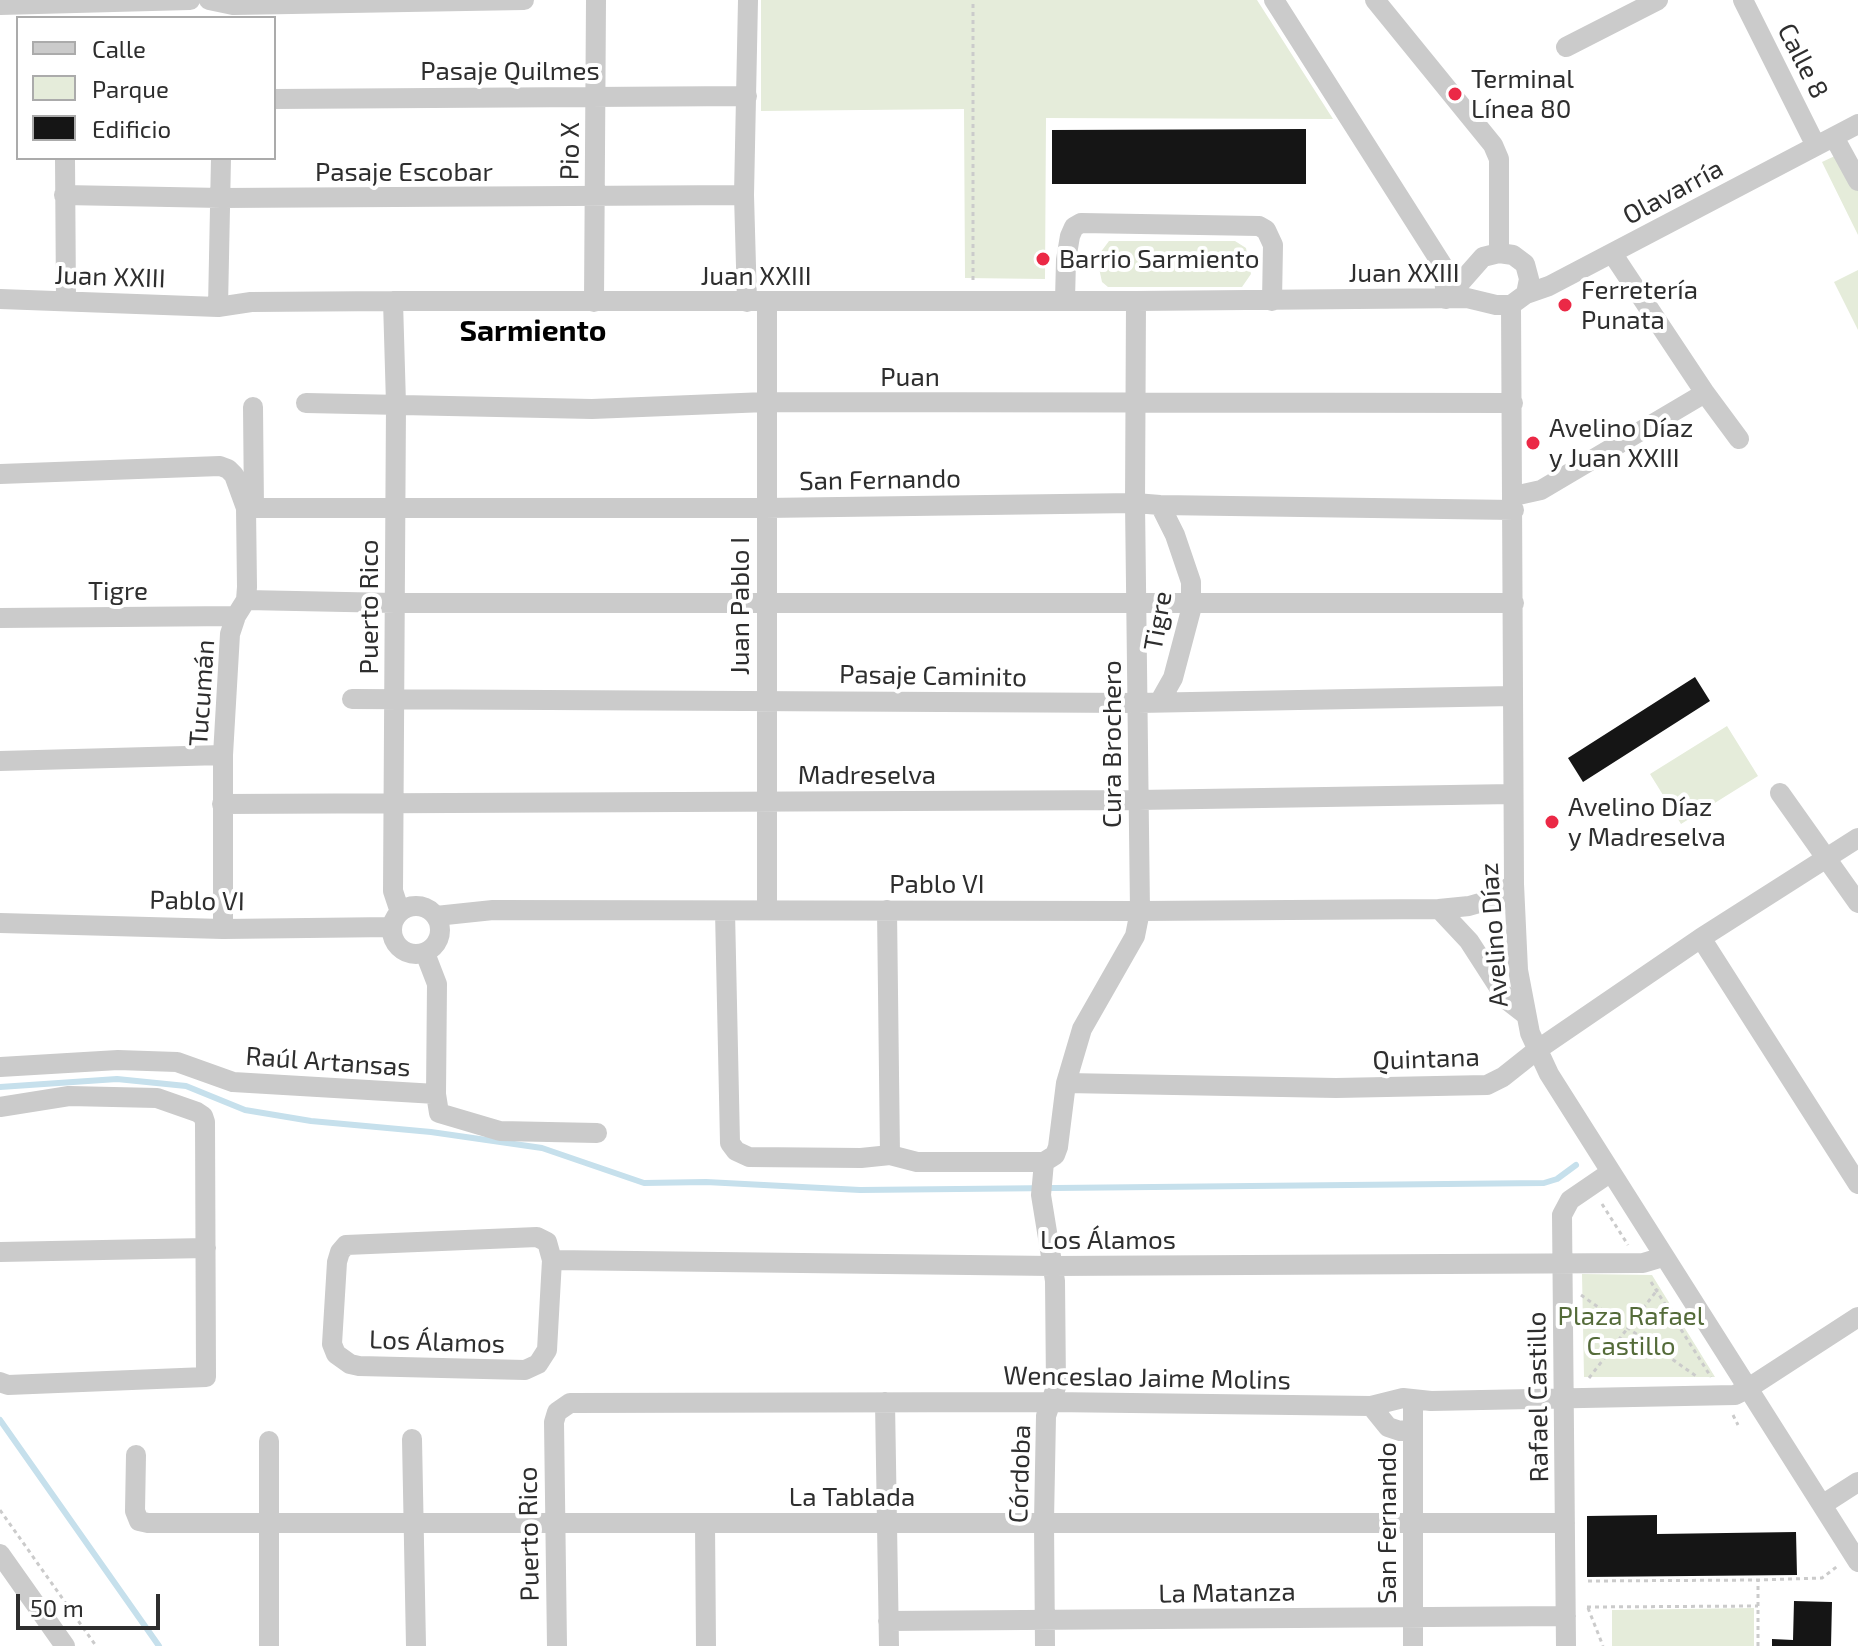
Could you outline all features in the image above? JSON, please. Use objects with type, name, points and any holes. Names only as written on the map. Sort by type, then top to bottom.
[{"type":"street","points":[[0,5],[190,0]]},
{"type":"street","points":[[217,5],[524,0]]},
{"type":"street","name":"Pio X","points":[[594,302],[596,0]]},
{"type":"street","name":"Juan Pablo I","points":[[748,0],[744,195],[766,402],[767,909]]},
{"type":"street","points":[[1274,0],[1443,266],[1446,299]]},
{"type":"street","points":[[1375,0],[1493,145],[1499,159],[1499,253]]},
{"type":"street","points":[[1566,47],[1658,0]]},
{"type":"street","name":"Calle 8","points":[[1743,0],[1825,141],[1858,181]]},
{"type":"street","name":"Pasaje Quilmes","points":[[276,99],[747,96]]},
{"type":"street","name":"Olavarría","points":[[1519,300],[1858,124]]},
{"type":"street","points":[[65,160],[66,300]]},
{"type":"street","points":[[218,307],[221,160]]},
{"type":"street","name":"Pasaje Escobar","points":[[64,195],[221,198],[744,195]]},
{"type":"street","points":[[1065,300],[1070,236],[1074,227],[1081,223],[1259,226],[1266,230],[1273,245],[1272,301]]},
{"type":"street","points":[[1446,299],[1483,257],[1499,253],[1513,255],[1525,264],[1529,279],[1519,300]]},
{"type":"street","points":[[1612,253],[1739,439]]},
{"type":"street","points":[[1473,268],[1470,280],[1472,292],[1482,300]]},
{"type":"street","name":"Juan XXIII","points":[[0,299],[218,307],[251,302],[393,301],[1446,299],[1482,300],[1496,305],[1519,300]]},
{"type":"street","name":"Avelino Díaz","points":[[1519,300],[1513,403],[1513,794],[1518,970],[1525,1014],[1549,1074],[1856,1558]]},
{"type":"street","name":"Puerto Rico","points":[[393,301],[396,404],[393,891],[396,919]]},
{"type":"street","name":"Cura Brochero","points":[[1042,1179],[1058,1147],[1066,1083],[1082,1029],[1135,936],[1140,911],[1136,301]]},
{"type":"street","name":"San Fernando","points":[[250,508],[1514,503],[1705,393]]},
{"type":"street","name":"Puan","points":[[306,403],[592,409],[766,402],[1513,403]]},
{"type":"street","points":[[250,508],[253,407]]},
{"type":"street","name":"Tucumán","points":[[0,474],[220,466],[234,475],[250,508],[241,608],[230,634],[223,755],[223,929]]},
{"type":"street","name":"Tigre","points":[[1160,505],[1175,535],[1191,582],[1185,639],[1173,678],[1160,701]]},
{"type":"street","name":"Tigre","points":[[0,618],[395,603],[1514,603]]},
{"type":"street","name":"Pasaje Caminito","points":[[352,699],[1138,703],[1513,696]]},
{"type":"street","points":[[0,761],[223,755]]},
{"type":"street","points":[[1780,793],[1858,903]]},
{"type":"street","name":"Madreselva","points":[[222,804],[1138,800],[1513,794]]},
{"type":"street","name":"Quintana","points":[[1066,1083],[1336,1088],[1487,1085],[1503,1077],[1537,1050],[1701,938],[1858,838]]},
{"type":"street","name":"Pablo VI","points":[[436,916],[493,910],[1439,909],[1490,900],[1514,884]]},
{"type":"street","points":[[415,906],[423,906],[436,916],[439,937],[431,949],[416,954],[401,949],[392,935],[396,919],[415,906]]},
{"type":"street","points":[[1439,909],[1469,941],[1507,1000],[1525,1014]]},
{"type":"street","points":[[887,910],[890,1155]]},
{"type":"street","points":[[725,911],[730,1143],[736,1151],[749,1157],[861,1158],[890,1155],[917,1162],[1042,1179]]},
{"type":"street","name":"Pablo VI","points":[[0,923],[223,929],[396,919]]},
{"type":"street","points":[[1701,938],[1858,1184]]},
{"type":"street","name":"Raúl Artansas","points":[[0,1067],[118,1060],[177,1062],[218,1079],[252,1085],[436,1094],[437,984],[425,953]]},
{"type":"street","points":[[436,1094],[439,1113],[500,1131],[597,1133]]},
{"type":"street","points":[[0,1107],[69,1096],[100,1095],[157,1098],[197,1112],[205,1122],[206,1248],[206,1377],[8,1385],[0,1382]]},
{"type":"street","name":"Rafael Castillo","points":[[1566,1646],[1568,1398],[1562,1215],[1570,1200],[1611,1172]]},
{"type":"street","name":"Córdoba","points":[[1042,1179],[1055,1281],[1056,1387],[1046,1416],[1045,1646]]},
{"type":"street","name":"Los Álamos","points":[[537,1237],[547,1242],[552,1260],[547,1350],[538,1364],[525,1370],[359,1366],[341,1359],[332,1344],[337,1262],[346,1245],[537,1237]]},
{"type":"street","points":[[0,1252],[206,1248]]},
{"type":"street","name":"Los Álamos","points":[[552,1260],[1562,1273],[1639,1263],[1668,1264]]},
{"type":"street","points":[[1747,1389],[1858,1317]]},
{"type":"street","name":"Wenceslao Jaime Molins","points":[[554,1422],[561,1408],[577,1402],[1371,1406],[1390,1400],[1735,1395],[1747,1389]]},
{"type":"street","name":"San Fernando","points":[[1413,1400],[1413,1646]]},
{"type":"street","points":[[885,1402],[889,1646]]},
{"type":"street","points":[[1371,1406],[1388,1427],[1400,1431],[1413,1429]]},
{"type":"street","name":"Puerto Rico","points":[[554,1422],[557,1646]]},
{"type":"street","points":[[412,1439],[416,1646]]},
{"type":"street","points":[[269,1441],[269,1646]]},
{"type":"street","name":"La Tablada","points":[[136,1455],[135,1511],[139,1521],[1565,1523]]},
{"type":"street","points":[[1822,1505],[1858,1482]]},
{"type":"street","points":[[705,1523],[706,1646]]},
{"type":"street","points":[[0,1554],[65,1646]]},
{"type":"street","name":"La Matanza","points":[[888,1621],[1413,1616],[1566,1607]]},
{"type":"path","points":[[973,0],[973,300]]},
{"type":"path","points":[[1591,1186],[1722,1394],[1738,1425]]},
{"type":"path","points":[[1568,1398],[1657,1291],[1668,1264]]},
{"type":"path","points":[[1562,1273],[1628,1327],[1722,1394]]},
{"type":"path","points":[[0,1510],[96,1646]]},
{"type":"path","points":[[1588,1581],[1822,1578],[1856,1558]]},
{"type":"path","points":[[1758,1580],[1758,1646]]},
{"type":"path","points":[[1566,1607],[1583,1598],[1603,1646]]},
{"type":"path","points":[[1587,1607],[1758,1606]]},
{"type":"green space","points":[[761,0],[1257,0],[1333,119],[1046,118],[1045,279],[965,278],[964,109],[761,111]]},
{"type":"green space","points":[[1839,154],[1858,191],[1858,235],[1822,162]]},
{"type":"green space","points":[[1109,241],[1235,241],[1246,248],[1251,274],[1242,287],[1108,287],[1102,282],[1099,268],[1100,253]]},
{"type":"green space","points":[[1858,270],[1858,330],[1834,282]]},
{"type":"green space","points":[[1727,726],[1758,776],[1681,824],[1650,774]]},
{"type":"green space","name":"Plaza Rafael Castillo","points":[[1582,1274],[1652,1275],[1715,1377],[1584,1377]]},
{"type":"green space","points":[[1754,1608],[1754,1646],[1612,1646],[1612,1610]]},
{"type":"building","points":[[1306,129],[1306,184],[1052,184],[1052,130]]},
{"type":"building","points":[[1695,677],[1710,701],[1583,782],[1568,758]]},
{"type":"building","points":[[1657,1515],[1657,1534],[1796,1532],[1797,1575],[1587,1577],[1587,1516]]},
{"type":"building","points":[[1794,1601],[1832,1602],[1831,1646],[1772,1646],[1772,1639],[1793,1640]]},
{"type":"waterway","points":[[0,1087],[117,1079],[186,1086],[245,1110],[311,1121],[431,1132],[542,1148],[644,1183],[706,1182],[860,1190],[1544,1183],[1557,1179],[1576,1165]]},
{"type":"waterway","points":[[0,1420],[159,1646]]},
{"type":"place","name":"Terminal Línea 80","points":[[1455,94]]},
{"type":"place","name":"Barrio Sarmiento","points":[[1043,259]]},
{"type":"place","name":"Ferretería Punata","points":[[1565,305]]},
{"type":"place","name":"Avelino Díaz y Juan XXIII","points":[[1533,443]]},
{"type":"place","name":"Avelino Díaz y Madreselva","points":[[1552,822]]},
{"type":"district","name":"Sarmiento","points":[[533,331]]}]
